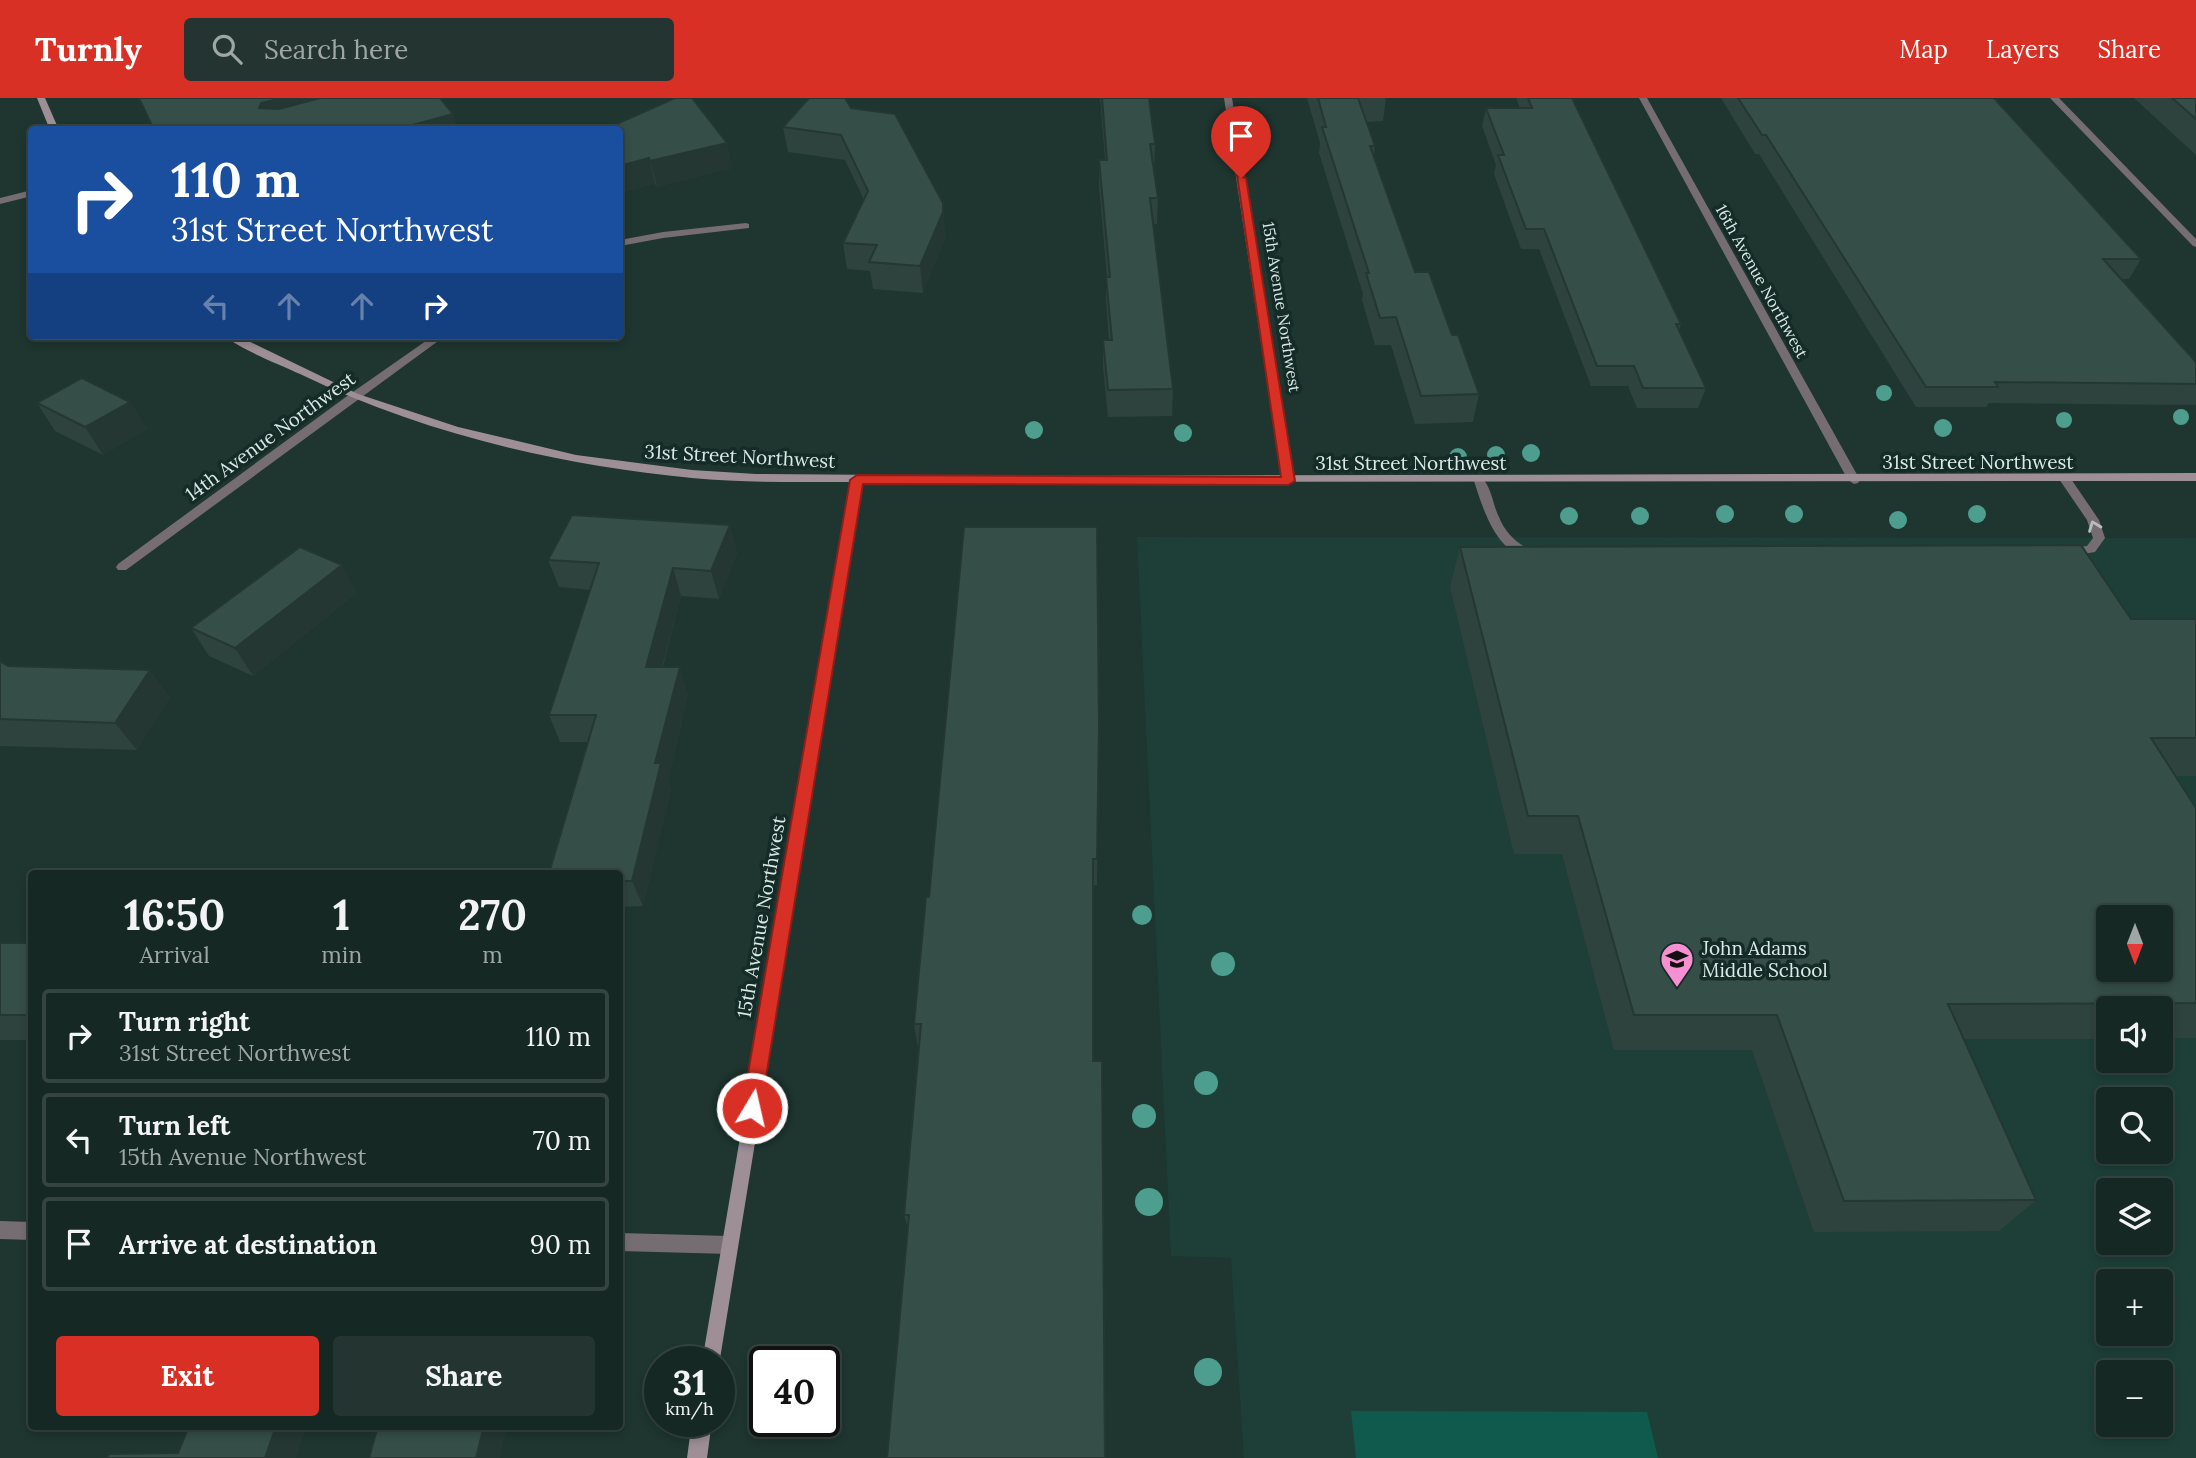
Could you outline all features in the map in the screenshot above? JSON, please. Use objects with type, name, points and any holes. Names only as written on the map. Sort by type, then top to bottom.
[{"type":"street","points":[[41,98],[53,126]]},
{"type":"street","name":"15th Avenue Northwest","points":[[1228,98],[1288,481]]},
{"type":"street","name":"16th Avenue Northwest","points":[[1643,98],[1854,480]]},
{"type":"street","points":[[2054,98],[2196,244]]},
{"type":"street","points":[[0,201],[28,194]]},
{"type":"street","points":[[623,242],[746,226]]},
{"type":"street","name":"31st Street Northwest","points":[[238,340],[354,396],[455,430],[576,459],[718,475],[857,480],[1288,481],[2196,477]]},
{"type":"street","name":"14th Avenue Northwest","points":[[122,567],[434,340]]},
{"type":"street","points":[[2050,553],[2091,549],[2099,538],[2093,520],[2065,479]]},
{"type":"street","name":"15th Avenue Northwest","points":[[713,1346],[857,480]]},
{"type":"street","points":[[1480,481],[1490,513],[1503,538],[1523,551],[1551,557]]},
{"type":"street","points":[[0,1230],[28,1231]]},
{"type":"street","points":[[623,1242],[729,1245]]},
{"type":"street","points":[[697,1458],[700,1437]]},
{"type":"shaded area","name":"John Adams Middle School","points":[[1137,537],[2196,538],[2196,1458],[1244,1458],[1231,1258],[1171,1256]]},
{"type":"green space","points":[[1351,1411],[1647,1412],[1658,1458],[1356,1458]]},
{"type":"building","points":[[139,98],[282,98],[261,103],[259,108],[279,109],[320,98],[440,98],[453,114],[409,126],[152,126]]},
{"type":"building","points":[[675,98],[692,98],[727,143],[623,165],[623,126],[612,126]]},
{"type":"building","points":[[809,98],[845,98],[851,108],[895,114],[943,203],[943,212],[920,266],[869,262],[877,245],[843,243],[868,191],[841,135],[783,127]]},
{"type":"building","points":[[1102,98],[1149,98],[1155,144],[1150,144],[1158,198],[1150,198],[1173,389],[1108,390],[1103,340],[1112,340],[1106,277],[1110,277],[1099,160],[1107,160]]},
{"type":"building","points":[[1318,98],[1358,98],[1375,146],[1370,146],[1415,272],[1429,272],[1452,335],[1458,335],[1479,394],[1421,396],[1396,317],[1380,318],[1366,273],[1369,273],[1322,127],[1326,127]]},
{"type":"building","points":[[1528,98],[1572,98],[1681,324],[1676,324],[1706,388],[1643,388],[1634,366],[1597,366],[1544,229],[1526,229],[1498,155],[1504,155],[1486,108],[1532,108]]},
{"type":"building","points":[[1738,98],[1994,98],[2141,259],[2103,259],[2196,362],[2196,384],[1995,382],[1998,387],[1926,387],[1766,135],[1762,135]]},
{"type":"building","points":[[2172,98],[2196,98],[2196,119]]},
{"type":"building","points":[[82,378],[130,402],[85,427],[37,403]]},
{"type":"building","points":[[572,515],[730,525],[711,571],[673,568],[646,667],[680,667],[655,763],[661,763],[632,881],[623,881],[623,870],[550,870],[596,715],[549,715],[599,563],[548,560]]},
{"type":"building","points":[[964,527],[1097,527],[1099,726],[1097,859],[1093,859],[1093,1061],[1102,1061],[1105,1458],[887,1458],[909,1215],[904,1215],[921,1024],[914,1024],[926,897],[929,897]]},
{"type":"building","name":"John Adams Middle School","points":[[2081,545],[2131,619],[2196,619],[2196,738],[2151,738],[2196,808],[2196,1003],[2173,1003],[2173,996],[2096,996],[2096,1003],[1948,1004],[2036,1200],[1844,1201],[1777,1015],[1634,1015],[1578,816],[1528,816],[1460,547]]},
{"type":"building","points":[[300,547],[342,565],[235,648],[191,628]]},
{"type":"building","points":[[0,661],[8,666],[150,670],[115,723],[0,719]]},
{"type":"building","points":[[0,943],[28,943],[28,1015],[0,1015]]},
{"type":"building","points":[[187,1430],[275,1430],[265,1458],[107,1458],[109,1454],[178,1453]]},
{"type":"building","points":[[377,1430],[483,1430],[476,1458],[369,1458]]},
{"type":"place","name":"John Adams Middle School","points":[[1677,989]]},
{"type":"route","points":[[752,1108],[857,480],[1288,481],[1241,178]]}]
